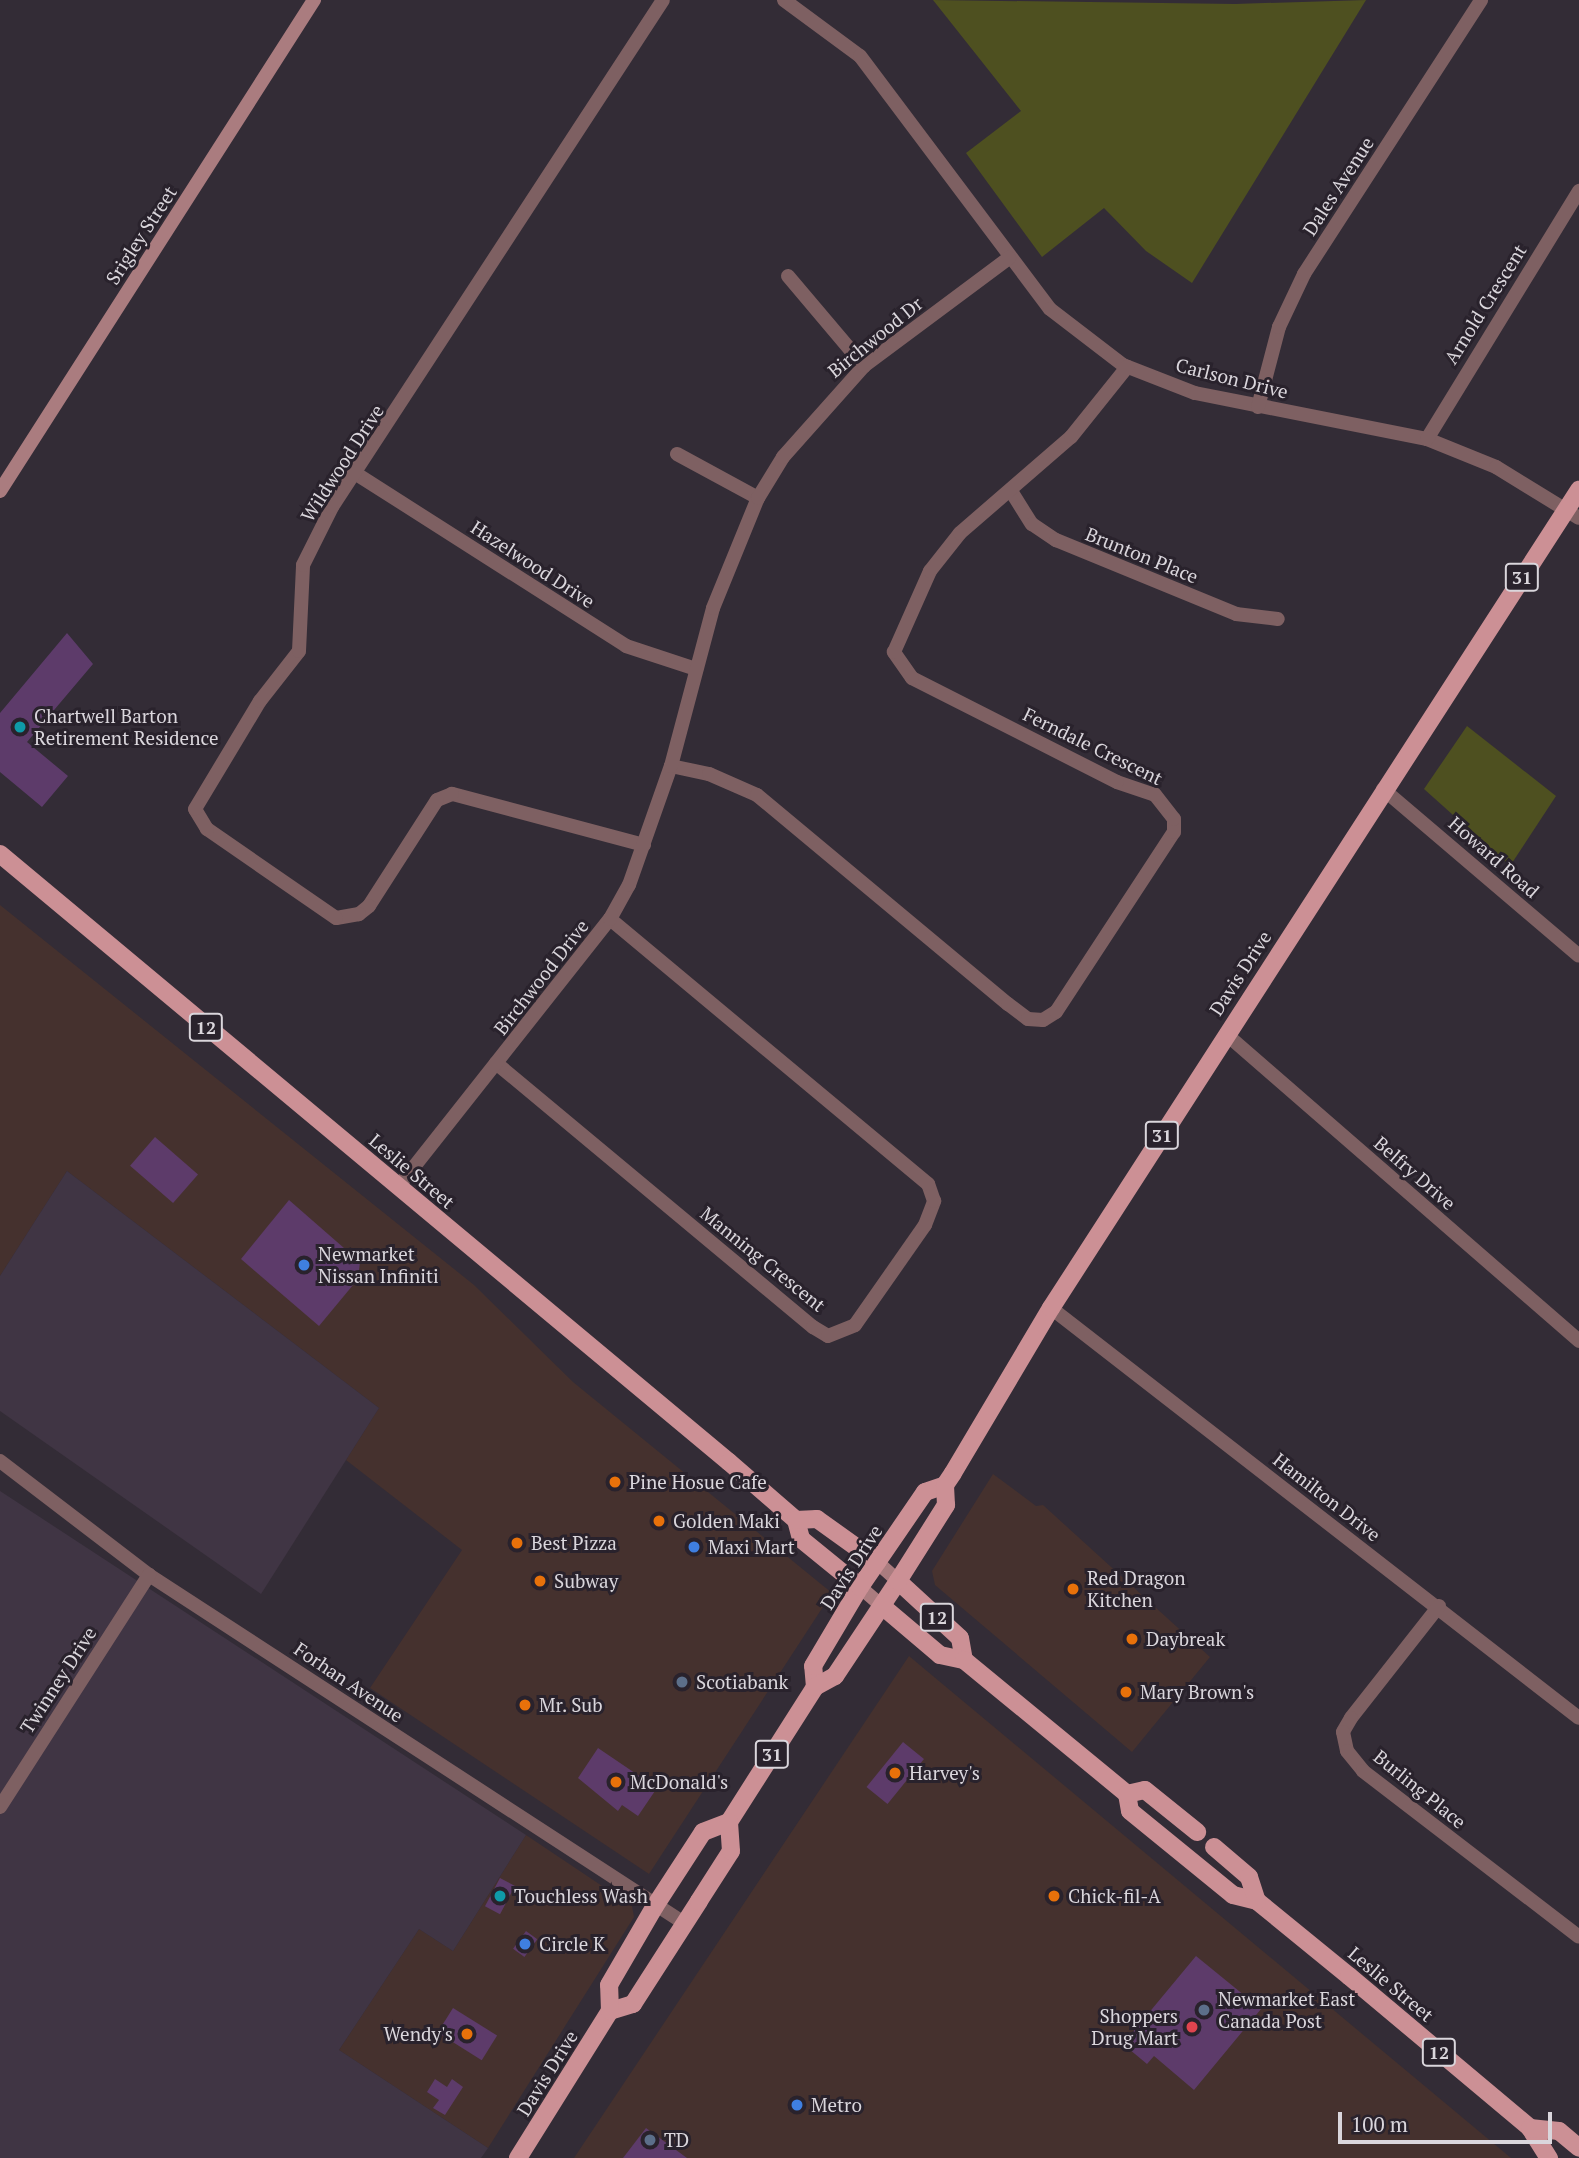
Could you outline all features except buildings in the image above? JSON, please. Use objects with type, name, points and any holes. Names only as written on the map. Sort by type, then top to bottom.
[{"type":"main road","name":"Davis Drive","points":[[610,2011],[632,2004],[731,1851],[729,1822],[815,1687],[835,1676],[898,1581],[946,1505],[945,1485],[1051,1308],[1383,789],[1573,514],[1579,490]]},
{"type":"main road","name":"Leslie Street","points":[[0,854],[796,1520],[800,1539],[860,1587]]},
{"type":"main road","name":"Davis Drive","points":[[815,1687],[813,1666],[860,1587],[925,1492],[945,1485]]},
{"type":"main road","name":"Leslie Street","points":[[796,1520],[817,1519],[877,1562]]},
{"type":"main road","name":"Leslie Street","points":[[898,1581],[960,1638],[964,1660]]},
{"type":"main road","name":"Leslie Street","points":[[882,1606],[940,1656],[964,1660],[1127,1794],[1130,1811],[1233,1895],[1257,1901],[1530,2128],[1549,2158]]},
{"type":"main road","name":"Leslie Street","points":[[1127,1794],[1145,1790],[1197,1832]]},
{"type":"main road","name":"Davis Drive","points":[[518,2158],[610,2011],[609,1985],[655,1906],[702,1832],[729,1822]]},
{"type":"main road","name":"Leslie Street","points":[[1213,1847],[1249,1877],[1257,1901]]},
{"type":"main road","name":"Leslie Street","points":[[1530,2128],[1559,2131],[1579,2148]]},
{"type":"street","name":"Srigley Street","points":[[0,491],[313,0]]},
{"type":"street","name":"Wildwood Drive","points":[[644,845],[452,794],[437,800],[369,906],[343,918],[323,913],[199,820],[195,808],[260,701],[299,651],[303,565],[332,507],[358,475],[663,0]]},
{"type":"street","name":"Carlson Drive","points":[[784,0],[860,56],[1009,258],[1050,309],[1127,367],[1195,393],[1427,439],[1496,467],[1573,514]]},
{"type":"street","name":"Dales Avenue","points":[[1258,407],[1279,327],[1304,274],[1481,0]]},
{"type":"street","name":"Arnold Crescent","points":[[1427,439],[1579,191]]},
{"type":"street","name":"Birchwood Dr","points":[[758,498],[816,413],[863,366],[1009,258]]},
{"type":"street","points":[[788,276],[863,366]]},
{"type":"street","name":"Ferndale Crescent","points":[[671,766],[709,774],[757,795],[1018,1012],[1043,1020],[1056,1012],[1174,832],[1174,819],[1155,795],[1117,782],[912,678],[898,665],[894,652],[898,637],[930,571],[960,533],[1071,437],[1127,367]]},
{"type":"street","points":[[671,766],[717,597],[758,498],[677,454]]},
{"type":"street","name":"Hazelwood Drive","points":[[358,475],[626,646],[696,669]]},
{"type":"street","name":"Brunton Place","points":[[1011,491],[1032,524],[1056,540],[1236,614],[1278,619]]},
{"type":"street","name":"Birchwood Drive","points":[[398,1187],[610,919],[644,845],[671,766]]},
{"type":"street","name":"Howard Road","points":[[1383,789],[1579,956]]},
{"type":"street","name":"Manning Crescent","points":[[496,1063],[813,1327],[828,1336],[855,1325],[925,1225],[934,1201],[928,1184],[610,919]]},
{"type":"street","name":"Belfry Drive","points":[[1226,1034],[1579,1341]]},
{"type":"street","name":"Hamilton Drive","points":[[1051,1308],[1439,1606],[1579,1718]]},
{"type":"street","name":"Forhan Avenue","points":[[0,1461],[149,1574],[684,1923]]},
{"type":"street","name":"Leslie Street","points":[[877,1562],[898,1581]]},
{"type":"street","name":"Twinney Drive","points":[[0,1807],[149,1574]]},
{"type":"street","name":"Leslie Street","points":[[860,1587],[882,1606]]},
{"type":"street","name":"Burling Place","points":[[1439,1606],[1351,1718],[1343,1732],[1347,1751],[1363,1771],[1579,1937]]},
{"type":"street","name":"Leslie Street","points":[[1197,1832],[1213,1847]]},
{"type":"shaded area","points":[[0,905],[474,1285],[573,1382],[832,1593],[649,1874],[370,1688],[462,1550],[346,1460],[379,1408],[67,1171],[0,1276]]},
{"type":"shaded area","points":[[67,1171],[379,1408],[261,1594],[0,1411],[0,1276]]},
{"type":"shaded area","points":[[993,1474],[1036,1506],[1043,1505],[1210,1657],[1132,1752],[935,1585],[932,1571]]},
{"type":"shaded area","points":[[0,1491],[526,1835],[453,1951],[419,1929],[339,2050],[488,2148],[481,2158],[0,2158]]},
{"type":"shaded area","points":[[909,1656],[1511,2158],[574,2158]]},
{"type":"shaded area","points":[[526,1835],[632,1906],[634,1917],[488,2148],[339,2050],[419,1929],[453,1951]]},
{"type":"green space","points":[[933,0],[1235,4],[1366,0],[1192,283],[1146,251],[1104,208],[1042,257],[966,153],[1021,111]]},
{"type":"green space","points":[[1467,726],[1556,796],[1510,866],[1424,789]]},
{"type":"place","name":"Chartwell Barton Retirement Residence","points":[[20,727]]},
{"type":"place","name":"Newmarket Nissan Infiniti","points":[[304,1265]]},
{"type":"place","name":"Pine Hosue Cafe","points":[[615,1482]]},
{"type":"place","name":"Golden Maki","points":[[659,1521]]},
{"type":"place","name":"Best Pizza","points":[[517,1543]]},
{"type":"place","name":"Maxi Mart","points":[[694,1547]]},
{"type":"place","name":"Subway","points":[[540,1581]]},
{"type":"place","name":"Red Dragon Kitchen","points":[[1073,1589]]},
{"type":"place","name":"Daybreak","points":[[1132,1639]]},
{"type":"place","name":"Scotiabank","points":[[682,1682]]},
{"type":"place","name":"Mary Brown's","points":[[1126,1692]]},
{"type":"place","name":"Mr. Sub","points":[[525,1705]]},
{"type":"place","name":"Harvey's","points":[[895,1773]]},
{"type":"place","name":"McDonald's","points":[[616,1782]]},
{"type":"place","name":"Touchless Wash","points":[[500,1896]]},
{"type":"place","name":"Chick-fil-A","points":[[1054,1896]]},
{"type":"place","name":"Circle K","points":[[525,1944]]},
{"type":"place","name":"Newmarket East Canada Post","points":[[1204,2010]]},
{"type":"place","name":"Shoppers Drug Mart","points":[[1192,2027]]},
{"type":"place","name":"Wendy's","points":[[467,2034]]},
{"type":"place","name":"Metro","points":[[797,2105]]},
{"type":"place","name":"TD","points":[[650,2140]]}]
